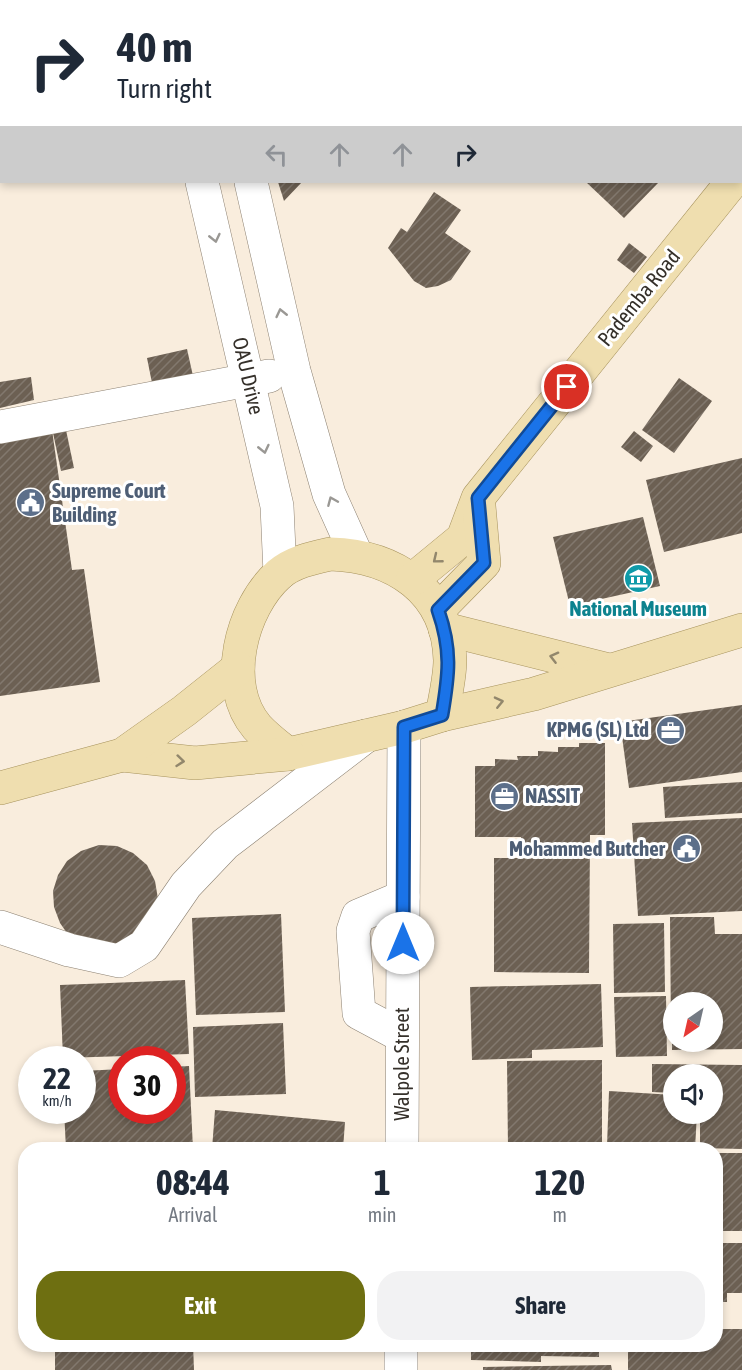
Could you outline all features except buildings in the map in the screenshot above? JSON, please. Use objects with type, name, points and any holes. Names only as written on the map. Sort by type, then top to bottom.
[{"type":"main road","name":"Pademba Road","points":[[412,580],[463,538],[478,498],[731,183]]},
{"type":"main road","points":[[442,620],[484,563],[478,498]]},
{"type":"main road","points":[[288,754],[256,727],[241,697],[238,668],[243,630],[255,600],[280,573],[303,560],[330,554],[356,554],[386,564],[412,580],[423,590],[442,620],[450,661],[442,715]]},
{"type":"main road","points":[[442,620],[611,671]]},
{"type":"main road","points":[[122,755],[195,762],[288,754],[534,694],[742,630]]},
{"type":"main road","points":[[0,788],[122,755],[184,711],[238,668]]},
{"type":"street","name":"OAU Drive","points":[[202,183],[277,506],[280,573]]},
{"type":"street","points":[[251,183],[294,371],[329,494],[356,554]]},
{"type":"street","points":[[0,427],[294,371]]},
{"type":"street","name":"Walpole Street","points":[[402,1142],[404,727]]},
{"type":"street","points":[[0,927],[69,950],[119,961],[144,946],[186,885],[225,844],[366,736]]},
{"type":"street","points":[[402,1036],[359,1013],[353,931],[358,916],[403,897]]},
{"type":"street","points":[[401,1352],[401,1370]]},
{"type":"place","name":"Supreme Court Building","points":[[31,503]]},
{"type":"place","name":"National Museum","points":[[638,578]]},
{"type":"place","name":"KPMG (SL) Ltd","points":[[670,730]]},
{"type":"place","name":"NASSIT","points":[[504,796]]},
{"type":"place","name":"Mohammed Butcher","points":[[686,849]]},
{"type":"route","points":[[403,943],[404,727],[442,715],[450,661],[448,639],[438,610],[484,563],[478,498],[567,387]]}]
